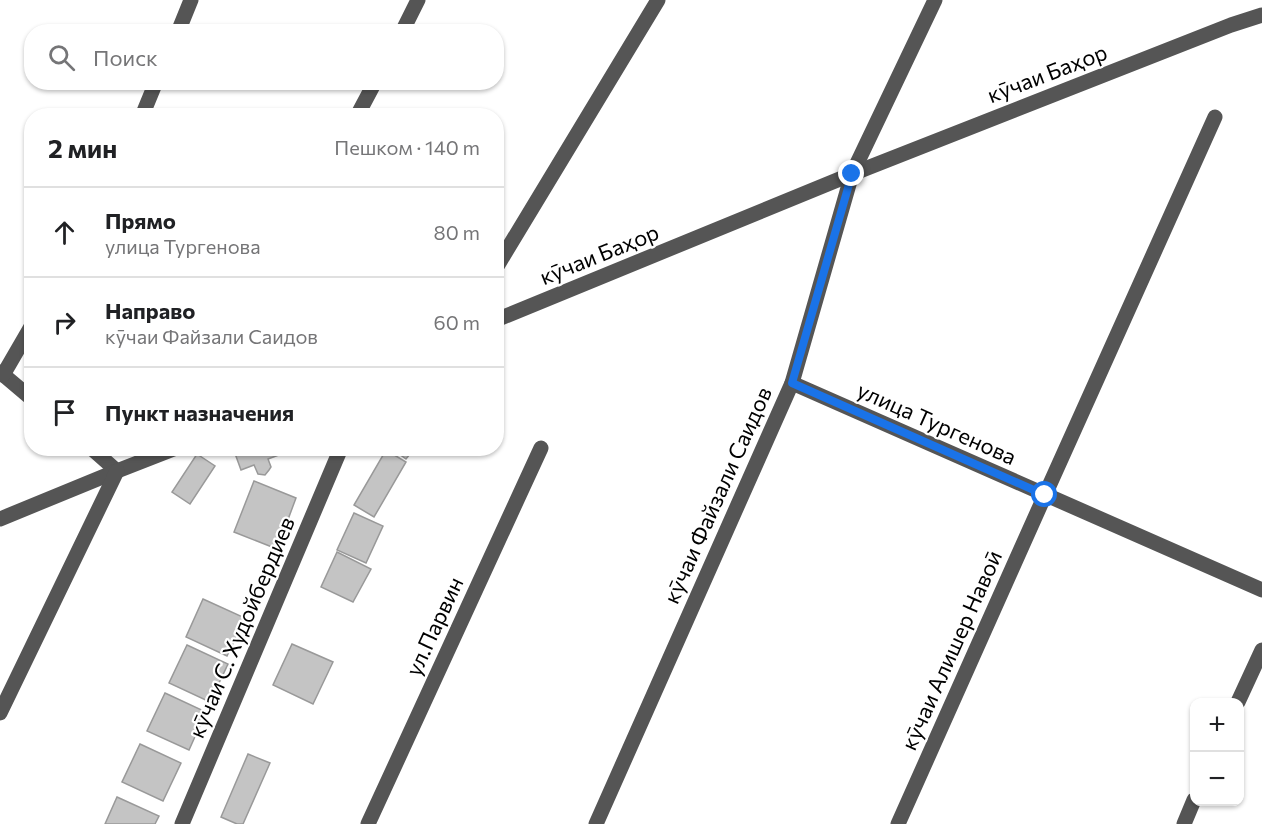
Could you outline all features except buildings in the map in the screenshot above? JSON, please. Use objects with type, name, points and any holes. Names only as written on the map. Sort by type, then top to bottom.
[{"type":"street","points":[[181,24],[191,0]]},
{"type":"street","points":[[406,24],[418,0]]},
{"type":"street","name":"кӯчаи Баҳор","points":[[504,255],[658,0]]},
{"type":"street","points":[[852,174],[935,0]]},
{"type":"street","name":"кӯчаи Баҳор","points":[[504,317],[852,174],[1261,14]]},
{"type":"street","points":[[145,108],[153,90]]},
{"type":"street","points":[[361,108],[371,90]]},
{"type":"street","name":"кӯчаи Алишер Навоӣ","points":[[898,824],[1215,117]]},
{"type":"street","name":"кӯчаи Файзали Саидов","points":[[596,824],[792,383],[852,174]]},
{"type":"street","points":[[24,338],[2,373],[24,392]]},
{"type":"street","name":"улица Тургенова","points":[[792,383],[1262,590]]},
{"type":"street","name":"ул.Парвин","points":[[368,824],[541,448]]},
{"type":"street","points":[[99,456],[117,471]]},
{"type":"street","points":[[0,519],[155,456]]},
{"type":"street","name":"кӯчаи С. Худойбердиев","points":[[182,824],[338,456]]},
{"type":"street","points":[[0,713],[117,471]]},
{"type":"street","points":[[1241,698],[1262,650]]},
{"type":"street","points":[[1184,824],[1192,806]]},
{"type":"route","points":[[852,174],[792,383],[1045,495]]}]
